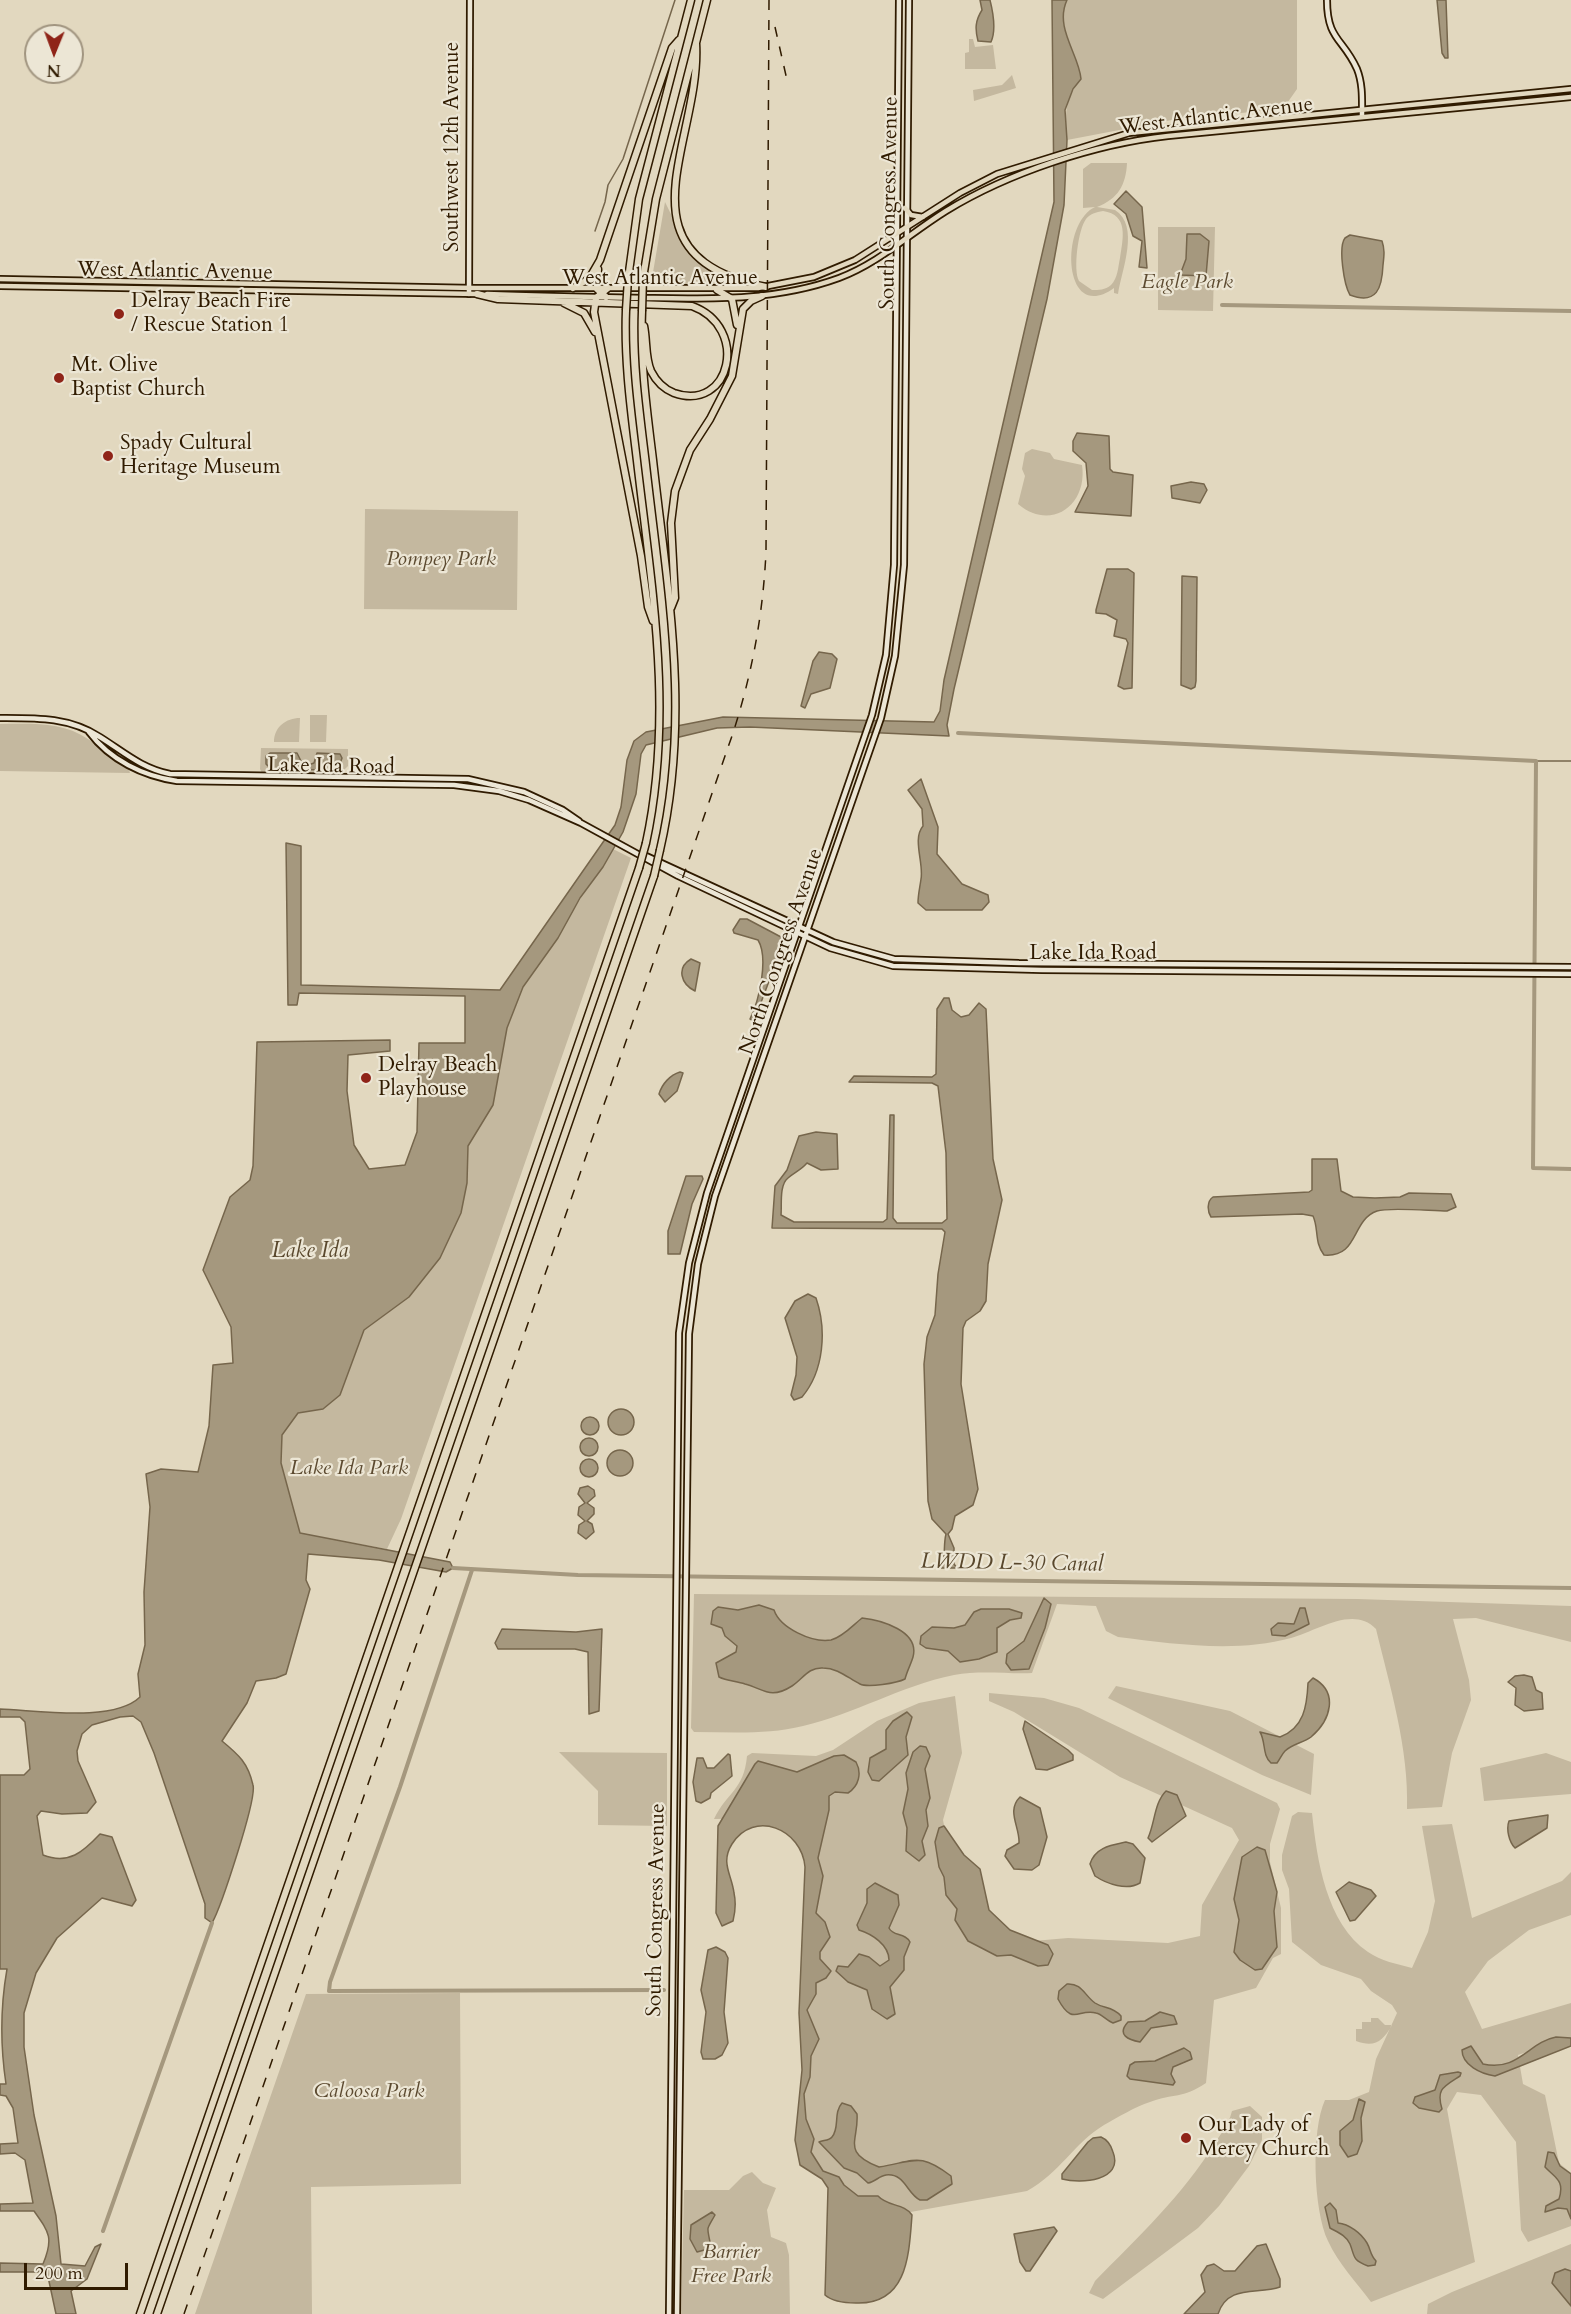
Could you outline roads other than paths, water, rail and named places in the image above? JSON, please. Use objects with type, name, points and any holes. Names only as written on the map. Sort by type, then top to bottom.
[{"type":"highway","points":[[140,2314],[646,843],[660,752],[662,709],[657,633],[628,378],[626,310],[628,279],[641,193],[691,0]]},
{"type":"highway","points":[[157,2314],[654,876],[670,798],[676,749],[677,706],[670,611],[645,387],[642,311],[644,278],[656,199],[708,0]]},
{"type":"highway","points":[[573,288],[589,279],[600,260],[672,48],[681,37]]},
{"type":"highway","points":[[696,43],[697,64],[676,183],[675,204],[678,222],[688,244],[707,266],[731,279],[766,287]]},
{"type":"highway","points":[[600,260],[599,340],[641,556],[648,607],[657,633]]},
{"type":"highway","points":[[599,296],[608,288]]},
{"type":"highway","points":[[717,290],[732,298],[739,334]]},
{"type":"highway","points":[[477,294],[498,299],[540,300],[599,296],[681,303],[704,311],[719,325],[727,345],[727,365],[716,383],[705,391],[689,395],[673,392],[659,383],[650,368],[642,311]]},
{"type":"highway","points":[[670,611],[675,598],[671,523],[675,491],[690,450],[728,385],[736,359],[744,308],[762,296]]},
{"type":"highway","points":[[540,300],[565,304],[580,310],[588,319],[599,340]]},
{"type":"main road","name":"Southwest 12th Avenue","points":[[469,294],[470,0]]},
{"type":"main road","name":"South Congress Avenue","points":[[896,407],[899,0]]},
{"type":"main road","name":"South Congress Avenue","points":[[905,407],[905,208],[909,0]]},
{"type":"main road","points":[[1327,0],[1328,21],[1332,33],[1352,60],[1359,75],[1362,116]]},
{"type":"main road","name":"West Atlantic Avenue","points":[[608,288],[717,290],[766,287],[831,270],[860,257],[896,236],[978,183],[1051,156],[1144,130],[1571,89]]},
{"type":"main road","name":"West Atlantic Avenue","points":[[0,286],[732,298],[762,296],[798,290],[840,277],[887,254],[905,238],[982,190],[1051,165],[1155,137],[1571,97]]},
{"type":"main road","points":[[1474,98],[1474,105]]},
{"type":"main road","points":[[1217,131],[1232,121]]},
{"type":"main road","points":[[898,142],[907,153]]},
{"type":"main road","points":[[905,208],[911,215],[923,217]]},
{"type":"main road","name":"West Atlantic Avenue","points":[[0,279],[573,288],[599,296]]},
{"type":"main road","points":[[27,286],[38,284],[43,279]]},
{"type":"main road","points":[[44,287],[49,281],[58,280]]},
{"type":"main road","name":"North Congress Avenue","points":[[676,1507],[679,1333],[689,1263],[707,1193],[872,715],[886,655],[891,612],[896,407]]},
{"type":"main road","name":"North Congress Avenue","points":[[687,1507],[689,1334],[698,1264],[716,1196],[881,718],[896,656],[901,613],[905,407]]},
{"type":"main road","name":"Lake Ida Road","points":[[0,718],[56,719],[89,732],[109,752],[129,766],[161,778],[257,776],[451,778],[483,781],[532,795],[573,815],[581,823]]},
{"type":"main road","points":[[851,775],[856,790]]},
{"type":"main road","points":[[248,782],[257,776]]},
{"type":"main road","name":"Lake Ida Road","points":[[188,778],[248,782],[477,787],[521,798],[581,823],[639,854],[807,933],[848,955],[893,966],[1002,970],[1571,974]]},
{"type":"main road","name":"Lake Ida Road","points":[[807,933],[865,953],[910,961],[1571,967]]},
{"type":"main road","points":[[893,966],[910,961]]},
{"type":"main road","points":[[1002,970],[1012,963]]},
{"type":"main road","points":[[707,1193],[716,1196]]},
{"type":"main road","name":"South Congress Avenue","points":[[669,2314],[676,1507]]},
{"type":"main road","name":"South Congress Avenue","points":[[677,2314],[687,1507]]},
{"type":"main road","points":[[670,2217],[678,2217]]},
{"type":"water","points":[[980,0],[990,0],[994,27],[991,42],[978,41],[976,25],[982,10]]},
{"type":"water","name":"Lake Ida","points":[[1052,0],[1067,0],[1063,21],[1081,79],[1073,89],[1065,110],[1067,140],[1064,205],[1047,299],[954,689],[947,725],[949,736],[750,727],[717,728],[646,745],[641,754],[636,794],[623,832],[603,867],[580,898],[558,938],[523,987],[507,1028],[493,1105],[468,1146],[467,1183],[461,1213],[440,1258],[409,1297],[364,1330],[340,1395],[323,1409],[298,1413],[282,1435],[281,1463],[300,1533],[450,1562],[453,1568],[446,1572],[379,1560],[308,1554],[306,1580],[310,1589],[286,1674],[256,1681],[247,1703],[222,1741],[238,1755],[245,1765],[251,1777],[253,1794],[237,1853],[212,1923],[205,1918],[205,1904],[154,1753],[141,1722],[133,1716],[120,1717],[92,1725],[82,1734],[77,1751],[78,1761],[96,1802],[87,1813],[62,1814],[41,1811],[37,1816],[43,1855],[52,1858],[75,1855],[100,1834],[112,1837],[136,1900],[132,1906],[102,1898],[57,1938],[36,1973],[24,2013],[24,2047],[34,2115],[56,2216],[61,2264],[85,2266],[95,2247],[101,2244],[87,2279],[71,2291],[76,2314],[56,2314],[47,2272],[0,2272],[0,2263],[43,2264],[49,2241],[43,2224],[34,2211],[0,2211],[0,2204],[33,2203],[25,2160],[15,2153],[0,2154],[0,2144],[18,2143],[13,2108],[6,2096],[0,2095],[0,2084],[6,2084],[2,2026],[7,1969],[0,1969],[0,1775],[24,1775],[30,1769],[25,1722],[20,1717],[0,1717],[0,1709],[93,1712],[128,1705],[140,1697],[138,1674],[145,1645],[144,1592],[150,1507],[146,1474],[161,1469],[198,1472],[209,1426],[213,1365],[233,1363],[231,1327],[203,1270],[230,1197],[250,1180],[253,1166],[257,1042],[390,1040],[390,1051],[348,1055],[347,1091],[354,1145],[369,1169],[405,1165],[417,1132],[419,1043],[465,1043],[465,996],[299,993],[297,1005],[288,1005],[286,843],[301,846],[301,985],[500,990],[615,825],[621,807],[627,760],[634,741],[646,732],[723,717],[934,722],[940,711],[944,680],[1054,202]]},
{"type":"water","points":[[1437,0],[1446,0],[1448,58],[1445,58],[1442,53]]},
{"type":"water","points":[[1126,191],[1142,207],[1147,268],[1139,267],[1142,241],[1133,236],[1126,214],[1114,204]]},
{"type":"water","points":[[1187,234],[1200,234],[1209,241],[1206,276],[1180,275],[1186,259]]},
{"type":"water","points":[[1350,235],[1382,241],[1383,244],[1384,259],[1381,281],[1376,292],[1366,298],[1350,295],[1346,283],[1342,249],[1345,238]]},
{"type":"water","points":[[1077,433],[1109,436],[1110,469],[1113,472],[1133,475],[1131,516],[1075,512],[1088,486],[1086,463],[1073,451],[1073,441]]},
{"type":"water","points":[[1191,482],[1204,484],[1207,490],[1200,503],[1172,498],[1171,486]]},
{"type":"water","points":[[1107,569],[1128,569],[1134,573],[1132,688],[1124,689],[1118,686],[1128,643],[1126,639],[1114,636],[1117,620],[1106,614],[1096,613]]},
{"type":"water","points":[[1182,576],[1197,577],[1196,681],[1195,687],[1191,689],[1181,685]]},
{"type":"water","points":[[819,652],[832,654],[837,659],[830,688],[811,694],[805,708],[801,706],[813,661]]},
{"type":"water","points":[[270,753],[297,753],[302,763],[308,765],[314,763],[317,753],[340,754],[342,758],[339,767],[331,770],[271,769],[266,764],[266,756]]},
{"type":"water","points":[[921,779],[938,827],[937,854],[962,884],[988,895],[989,902],[982,910],[926,910],[918,903],[921,873],[918,838],[923,826],[922,809],[908,790]]},
{"type":"water","points":[[740,919],[747,919],[781,937],[777,960],[754,1021],[750,1019],[762,980],[763,957],[758,940],[734,933],[733,930]]},
{"type":"water","points":[[691,959],[700,963],[695,991],[686,984],[682,976],[683,967]]},
{"type":"water","points":[[944,998],[949,998],[952,1010],[961,1017],[969,1015],[979,1003],[986,1009],[993,1159],[1002,1200],[988,1264],[986,1301],[980,1311],[966,1321],[963,1328],[961,1384],[978,1489],[973,1505],[955,1516],[952,1529],[948,1534],[954,1548],[954,1564],[957,1568],[941,1568],[946,1534],[932,1519],[928,1501],[924,1364],[927,1337],[935,1315],[938,1274],[945,1232],[942,1229],[772,1228],[775,1186],[787,1170],[799,1136],[816,1132],[837,1134],[838,1169],[821,1170],[807,1163],[788,1178],[782,1190],[781,1215],[794,1222],[883,1222],[887,1219],[890,1115],[894,1115],[893,1218],[897,1223],[942,1223],[947,1219],[946,1153],[938,1086],[932,1083],[849,1082],[854,1076],[932,1077],[936,1074],[937,1009]]},
{"type":"water","points":[[680,1072],[683,1073],[677,1091],[665,1102],[659,1094],[660,1090],[664,1083]]},
{"type":"water","points":[[1312,1159],[1337,1159],[1341,1191],[1353,1197],[1400,1197],[1409,1193],[1451,1194],[1456,1207],[1447,1211],[1400,1209],[1377,1211],[1363,1222],[1343,1251],[1324,1255],[1319,1245],[1313,1216],[1302,1214],[1211,1217],[1208,1206],[1213,1197],[1309,1192],[1312,1190]]},
{"type":"water","points":[[686,1176],[702,1176],[703,1179],[692,1204],[680,1254],[668,1254],[668,1231]]},
{"type":"water","points":[[808,1294],[816,1298],[819,1310],[822,1323],[821,1350],[819,1363],[809,1387],[802,1397],[794,1400],[791,1395],[796,1375],[797,1357],[785,1318],[795,1301]]},
{"type":"water","points":[[621,1409],[630,1413],[634,1422],[630,1431],[621,1435],[612,1431],[608,1422],[612,1413]]},
{"type":"water","points":[[590,1417],[596,1420],[599,1426],[596,1432],[590,1435],[584,1432],[581,1426],[584,1420]]},
{"type":"water","points":[[589,1438],[595,1441],[598,1447],[595,1453],[589,1456],[583,1453],[580,1447],[583,1441]]},
{"type":"water","points":[[620,1450],[629,1454],[633,1463],[629,1472],[620,1476],[611,1472],[607,1463],[611,1454]]},
{"type":"water","points":[[589,1459],[595,1462],[598,1468],[595,1474],[589,1477],[583,1474],[580,1468],[583,1462]]},
{"type":"water","points":[[588,1486],[594,1490],[595,1496],[587,1503],[594,1508],[594,1514],[587,1521],[592,1524],[594,1532],[586,1539],[578,1533],[579,1525],[585,1521],[578,1515],[579,1507],[585,1503],[578,1494],[580,1488]]},
{"type":"water","points":[[1044,1598],[1051,1604],[1045,1628],[1029,1669],[1011,1670],[1006,1663],[1007,1654],[1024,1641]]},
{"type":"water","points":[[759,1605],[774,1610],[783,1623],[798,1633],[815,1639],[831,1640],[844,1634],[862,1618],[897,1628],[911,1640],[914,1648],[905,1679],[864,1685],[828,1668],[818,1668],[813,1669],[784,1690],[772,1693],[719,1677],[716,1663],[736,1652],[737,1646],[725,1636],[722,1628],[711,1624],[713,1611],[718,1607],[738,1610]]},
{"type":"water","points":[[1300,1608],[1305,1608],[1309,1624],[1285,1636],[1272,1635],[1271,1629],[1278,1623],[1294,1624]]},
{"type":"water","points":[[981,1609],[1009,1609],[1022,1613],[1021,1618],[1010,1620],[997,1628],[997,1652],[979,1659],[960,1662],[948,1651],[926,1648],[920,1644],[921,1636],[932,1627],[954,1628],[965,1625],[974,1612]]},
{"type":"water","points":[[502,1629],[576,1632],[602,1629],[599,1711],[589,1714],[588,1652],[575,1649],[498,1649],[495,1643]]},
{"type":"water","points":[[1515,1676],[1532,1677],[1536,1690],[1542,1693],[1543,1709],[1524,1711],[1515,1705],[1516,1688],[1508,1682]]},
{"type":"water","points":[[1313,1678],[1321,1684],[1329,1698],[1327,1715],[1311,1737],[1284,1752],[1277,1763],[1271,1763],[1266,1756],[1260,1732],[1280,1737],[1294,1728],[1303,1715],[1308,1683]]},
{"type":"water","points":[[907,1712],[912,1717],[906,1737],[908,1755],[879,1781],[872,1780],[868,1772],[870,1758],[886,1749],[886,1730],[893,1721]]},
{"type":"water","points":[[1025,1721],[1068,1750],[1073,1755],[1073,1760],[1047,1770],[1036,1769],[1023,1729]]},
{"type":"water","points":[[920,1746],[926,1747],[930,1756],[925,1769],[930,1798],[926,1810],[928,1826],[922,1841],[925,1855],[919,1861],[906,1851],[907,1828],[903,1813],[908,1789],[906,1773],[913,1752]]},
{"type":"water","points":[[728,1754],[732,1776],[711,1793],[710,1798],[701,1803],[696,1801],[693,1782],[697,1758],[703,1758],[707,1768],[714,1768]]},
{"type":"water","points":[[844,1755],[856,1762],[859,1775],[855,1787],[848,1793],[835,1792],[829,1796],[829,1810],[818,1858],[823,1876],[816,1913],[825,1922],[830,1937],[820,1952],[820,1959],[831,1971],[826,1978],[816,1983],[816,1994],[807,2010],[819,2039],[811,2056],[810,2077],[804,2094],[806,2119],[814,2139],[811,2152],[823,2171],[839,2177],[844,2185],[858,2196],[878,2196],[886,2202],[909,2211],[912,2215],[907,2261],[896,2286],[886,2296],[873,2301],[856,2303],[835,2301],[825,2295],[828,2188],[822,2179],[800,2165],[795,2140],[802,2070],[799,2013],[805,1867],[802,1854],[795,1842],[776,1828],[764,1826],[752,1827],[741,1833],[732,1844],[727,1857],[735,1900],[733,1921],[722,1926],[716,1913],[718,1826],[755,1764],[758,1761],[797,1772],[834,1756]]},
{"type":"water","points":[[1166,1791],[1177,1795],[1186,1816],[1152,1842],[1148,1838],[1159,1801]]},
{"type":"water","points":[[1020,1797],[1040,1808],[1047,1837],[1039,1865],[1032,1870],[1014,1869],[1005,1856],[1007,1850],[1019,1843],[1014,1808]]},
{"type":"water","points":[[1548,1815],[1547,1828],[1515,1848],[1509,1835],[1509,1821]]},
{"type":"water","points":[[944,1826],[964,1855],[980,1869],[989,1910],[1010,1930],[1048,1945],[1053,1954],[1048,1965],[1038,1966],[1011,1955],[997,1956],[968,1941],[955,1920],[957,1909],[946,1895],[944,1877],[939,1867],[935,1842],[939,1828]]},
{"type":"water","points":[[1126,1842],[1133,1844],[1145,1858],[1140,1883],[1123,1886],[1105,1882],[1095,1876],[1090,1864],[1092,1858],[1100,1850]]},
{"type":"water","points":[[1257,1847],[1265,1850],[1277,1892],[1274,1911],[1277,1947],[1262,1969],[1255,1970],[1240,1960],[1234,1952],[1239,1920],[1234,1899],[1242,1857]]},
{"type":"water","points":[[1349,1882],[1371,1890],[1376,1896],[1355,1920],[1350,1921],[1336,1892]]},
{"type":"water","points":[[875,1883],[898,1895],[899,1905],[889,1928],[893,1933],[905,1937],[910,1942],[904,1957],[904,1970],[890,1987],[895,2014],[887,2019],[872,2009],[867,1990],[848,1982],[836,1971],[838,1966],[848,1967],[859,1954],[869,1957],[880,1966],[889,1960],[883,1945],[874,1937],[859,1930],[857,1925],[867,1903],[867,1889]]},
{"type":"water","points":[[716,1947],[725,1952],[728,1958],[724,2012],[728,2043],[722,2055],[715,2059],[703,2059],[701,2052],[706,2012],[701,1990],[708,1950]]},
{"type":"water","points":[[1067,1984],[1076,1985],[1095,2003],[1121,2016],[1121,2020],[1113,2023],[1096,2013],[1076,2015],[1068,2012],[1058,1999],[1059,1991]]},
{"type":"water","points":[[1160,2012],[1174,2016],[1177,2024],[1151,2028],[1140,2042],[1125,2036],[1123,2030],[1128,2022],[1145,2021]]},
{"type":"water","points":[[1556,2037],[1571,2038],[1571,2046],[1495,2076],[1473,2068],[1465,2060],[1462,2050],[1471,2046],[1483,2064],[1505,2064],[1538,2044]]},
{"type":"water","points":[[1184,2048],[1190,2052],[1192,2059],[1173,2067],[1171,2074],[1175,2082],[1173,2085],[1130,2079],[1127,2076],[1130,2065],[1135,2062],[1155,2061]]},
{"type":"water","points":[[1461,2073],[1460,2076],[1442,2089],[1440,2102],[1442,2109],[1439,2112],[1419,2108],[1413,2103],[1415,2097],[1435,2090],[1440,2075]]},
{"type":"water","points":[[1359,2099],[1365,2102],[1361,2118],[1362,2141],[1357,2154],[1348,2157],[1340,2145],[1340,2131],[1353,2120]]},
{"type":"water","points":[[842,2103],[851,2106],[857,2114],[856,2151],[867,2162],[879,2167],[917,2160],[924,2161],[951,2176],[952,2184],[927,2200],[920,2200],[898,2177],[886,2175],[868,2183],[857,2173],[844,2168],[819,2142],[832,2137]]},
{"type":"water","points":[[1101,2137],[1110,2145],[1115,2162],[1107,2175],[1080,2181],[1062,2179],[1062,2174],[1088,2142],[1093,2138]]},
{"type":"water","points":[[1548,2152],[1554,2153],[1560,2166],[1571,2174],[1571,2219],[1567,2209],[1558,2208],[1545,2212],[1546,2206],[1559,2199],[1561,2193],[1560,2183],[1545,2167]]},
{"type":"water","points":[[1330,2203],[1336,2210],[1338,2223],[1350,2227],[1364,2239],[1376,2261],[1375,2265],[1368,2266],[1357,2260],[1346,2238],[1330,2228],[1325,2207]]},
{"type":"water","points":[[712,2212],[715,2215],[708,2228],[710,2242],[708,2249],[697,2252],[690,2239],[691,2225]]},
{"type":"water","points":[[1054,2227],[1057,2231],[1030,2271],[1026,2271],[1020,2262],[1014,2234]]},
{"type":"water","points":[[1266,2244],[1280,2279],[1280,2287],[1236,2294],[1229,2298],[1218,2314],[1184,2314],[1205,2292],[1201,2275],[1207,2266],[1214,2264],[1224,2271],[1235,2271],[1257,2246]]},
{"type":"water","points":[[1565,2269],[1571,2271],[1571,2306],[1552,2283],[1555,2273]]},
{"type":"waterway","points":[[595,231],[608,185],[623,159],[675,0]]},
{"type":"waterway","points":[[1222,305],[1571,311]]},
{"type":"waterway","points":[[958,733],[1536,761],[1533,1168],[1571,1169]]},
{"type":"waterway","points":[[1536,761],[1571,761]]},
{"type":"waterway","name":"LWDD L-30 Canal","points":[[453,1568],[578,1575],[1571,1588]]},
{"type":"waterway","points":[[472,1570],[400,1787],[330,1982],[329,1991],[664,1990]]},
{"type":"waterway","points":[[103,2231],[212,1923]]},
{"type":"railway","points":[[184,2314],[733,733],[746,689],[756,644],[766,552],[769,0]]},
{"type":"railway","points":[[775,27],[787,80]]},
{"type":"place","name":"Delray Beach Fire / Rescue Station 1","points":[[119,314]]},
{"type":"place","name":"Mt. Olive Baptist Church","points":[[59,378]]},
{"type":"place","name":"Spady Cultural Heritage Museum","points":[[108,456]]},
{"type":"place","name":"Delray Beach Playhouse","points":[[366,1078]]},
{"type":"place","name":"Our Lady of Mercy Church","points":[[1186,2138]]},
{"type":"park label","name":"Eagle Park","points":[[1187,283]]},
{"type":"park label","name":"Pompey Park","points":[[441,560]]},
{"type":"park label","name":"Lake Ida Park","points":[[349,1469]]},
{"type":"park label","name":"Caloosa Park","points":[[369,2092]]},
{"type":"park label","name":"Barrier Free Park","points":[[731,2265]]}]
